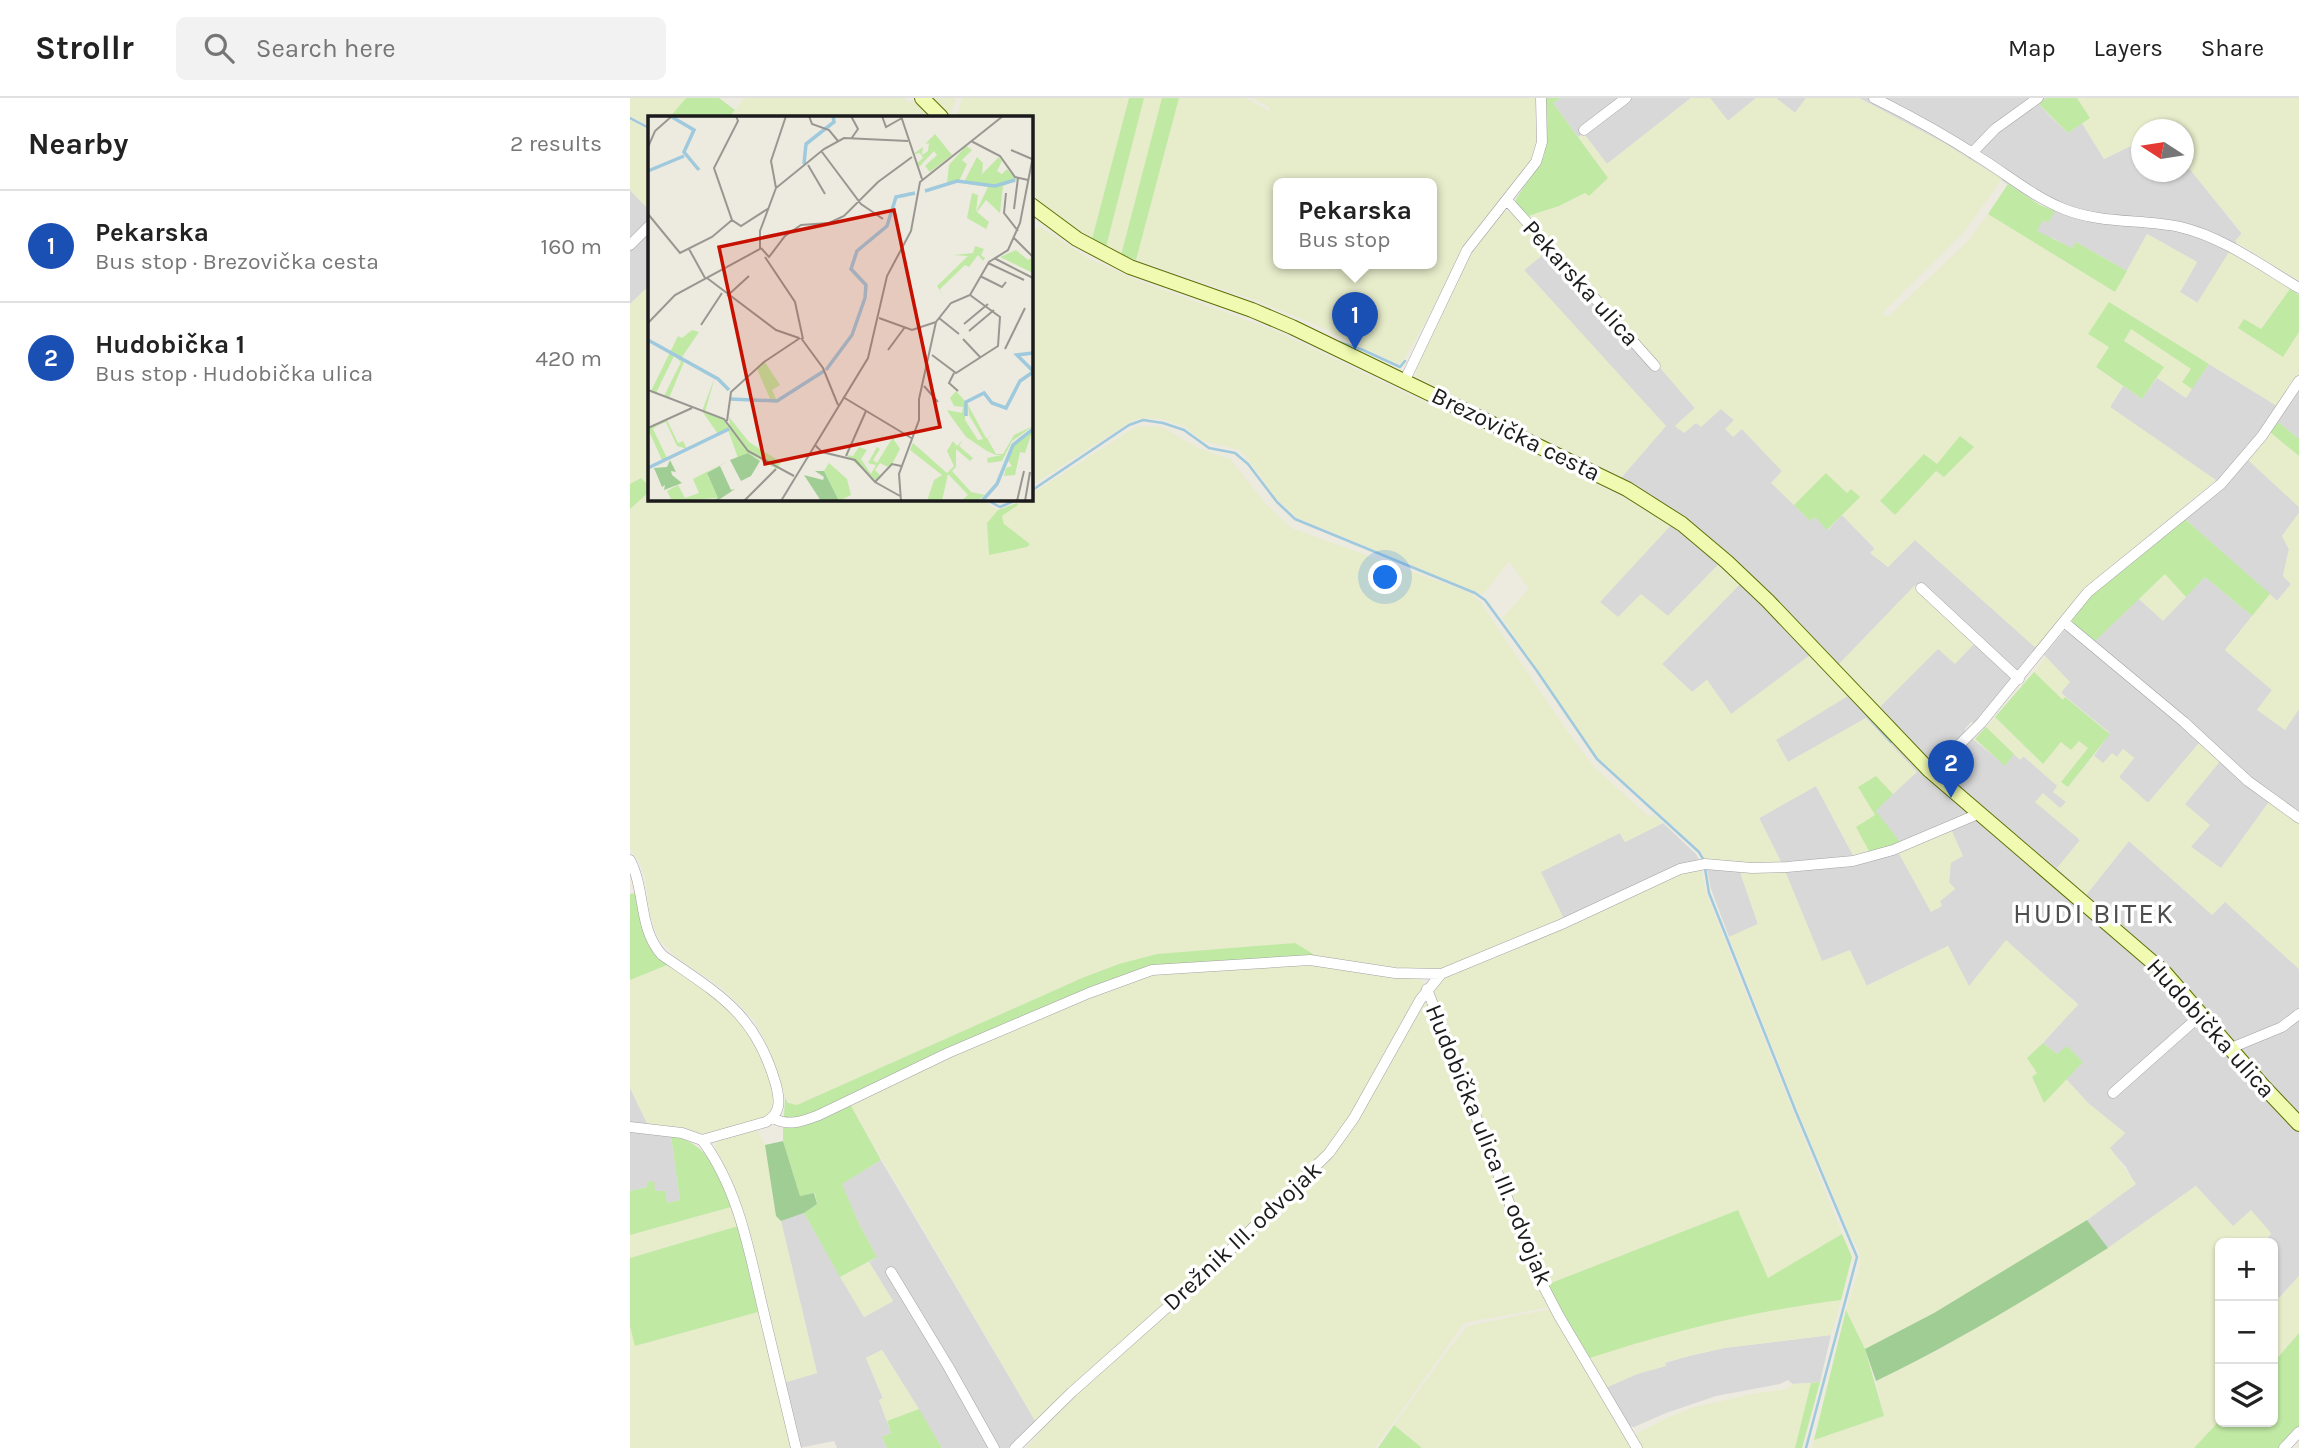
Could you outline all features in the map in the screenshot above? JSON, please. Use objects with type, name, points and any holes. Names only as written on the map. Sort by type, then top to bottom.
[{"type":"main road","points":[[922,98],[940,116]]},
{"type":"main road","name":"Brezovička cesta","points":[[1032,206],[1058,227],[1112,259],[1252,310],[1405,380],[1627,489],[1682,524],[1727,562],[1768,601],[1929,770]]},
{"type":"main road","name":"Hudobička ulica","points":[[1929,770],[2143,952],[2299,1124]]},
{"type":"street","name":"Pekarska ulica","points":[[1405,380],[1467,250],[1531,170],[1542,142],[1541,98]]},
{"type":"street","points":[[1584,130],[1626,98]]},
{"type":"street","points":[[1874,98],[1972,153],[2063,209],[2094,217],[2163,224],[2195,232],[2241,253],[2299,288]]},
{"type":"street","points":[[1972,153],[1995,129],[2038,98]]},
{"type":"street","name":"Pekarska ulica","points":[[1507,200],[1655,366]]},
{"type":"street","points":[[630,245],[648,227]]},
{"type":"street","points":[[1929,770],[1972,732],[2019,679],[2088,592],[2221,484],[2262,436],[2299,382]]},
{"type":"street","points":[[1922,588],[2019,679]]},
{"type":"street","points":[[2064,622],[2184,722],[2248,781],[2299,818]]},
{"type":"street","name":"Hudobička ulica III. odvojak","points":[[1637,1448],[1535,1270],[1427,989],[1441,974],[1562,924],[1680,869],[1705,864],[1752,868],[1853,861],[1893,850],[1978,814]]},
{"type":"street","points":[[630,860],[637,874],[647,929],[654,946],[662,955],[730,1003],[750,1025],[771,1066],[779,1106],[773,1118],[766,1122],[702,1140],[682,1133],[630,1127]]},
{"type":"street","points":[[773,1118],[782,1123],[797,1123],[819,1115],[961,1048],[1089,993],[1152,970],[1310,960],[1395,973],[1441,974]]},
{"type":"street","name":"Drežnik III. odvojak","points":[[1014,1448],[1072,1392],[1216,1264],[1329,1153],[1354,1118],[1427,989]]},
{"type":"street","points":[[2113,1093],[2202,1014]]},
{"type":"street","points":[[2231,1048],[2276,1030],[2299,1014]]},
{"type":"street","points":[[702,1140],[726,1180],[742,1223],[796,1448]]},
{"type":"street","points":[[891,1272],[994,1448]]},
{"type":"street","points":[[2284,1448],[2299,1432]]},
{"type":"shaded area","points":[[1561,98],[1691,98],[1607,164],[1584,134],[1578,137],[1553,103]]},
{"type":"shaded area","points":[[1710,98],[1756,98],[1728,121]]},
{"type":"shaded area","points":[[1776,98],[1806,98],[1795,113]]},
{"type":"shaded area","points":[[1859,98],[2047,98],[2038,103],[2068,133],[2082,123],[2104,159],[2131,146],[2131,182],[2194,182],[2194,174],[2242,234],[2198,303],[2180,292],[2197,262],[2147,234],[2127,271],[2076,242],[2072,249],[2053,238],[2051,240],[2036,231],[2043,220],[2048,223],[2054,211],[2024,195],[1944,143]]},
{"type":"shaded area","points":[[630,190],[648,209],[648,287],[630,304]]},
{"type":"shaded area","points":[[1554,245],[1695,408],[1676,425],[1696,423],[1721,409],[1734,420],[1726,429],[1742,429],[1782,471],[1772,483],[1810,521],[1815,517],[1828,530],[1842,515],[1875,549],[1871,553],[1888,567],[1914,539],[2036,648],[1974,723],[1971,722],[1965,729],[1965,733],[2005,765],[2014,754],[2020,759],[2023,756],[2058,786],[2066,803],[2061,809],[2080,841],[2057,868],[2087,894],[2129,841],[2212,914],[2225,901],[2299,969],[2299,1276],[2279,1298],[2278,1238],[2267,1238],[2271,1234],[2233,1227],[2196,1186],[2108,1248],[2087,1220],[2135,1184],[2126,1167],[2109,1148],[2125,1133],[2088,1103],[2066,1079],[2083,1062],[2057,1054],[2043,1043],[2078,1004],[2006,941],[1969,987],[1948,946],[1866,986],[1822,961],[1782,864],[1759,818],[1816,786],[1854,857],[1870,853],[1876,810],[1916,772],[1866,718],[1788,762],[1776,740],[1731,714],[1707,680],[1692,692],[1662,664],[1739,585],[1718,565],[1668,616],[1618,618],[1599,602],[1671,525],[1610,489],[1665,426],[1524,270]],"holes":[[[1952,832],[1949,882],[1955,889],[1940,901]]]},
{"type":"shaded area","points":[[2209,364],[2277,406],[2270,416],[2278,422],[2249,460],[2299,507],[2299,513],[2282,536],[2289,549],[2283,576],[2291,584],[2277,601],[2185,519],[2225,487],[2110,407],[2123,386],[2142,399],[2157,378],[2186,397]]},
{"type":"shaded area","points":[[2299,389],[2299,439],[2278,422]]},
{"type":"shaded area","points":[[2205,577],[2252,616],[2225,650],[2272,690],[2258,709],[2285,729],[2299,709],[2299,814],[2273,796],[2221,869],[2191,847],[2185,804],[2220,761],[2200,742],[2148,803],[2119,777],[2134,758],[2123,749],[2117,757],[2103,764],[2094,756],[2110,733],[2061,693],[2069,682],[2044,655],[2065,630],[2089,646],[2138,598],[2163,620]]},
{"type":"shaded area","points":[[1663,823],[1699,860],[1672,867],[1564,919],[1540,872],[1620,833],[1625,842]]},
{"type":"shaded area","points":[[1707,869],[1740,872],[1758,924],[1729,937],[1711,889]]},
{"type":"shaded area","points":[[630,1088],[648,1125],[630,1123]]},
{"type":"shaded area","points":[[630,1131],[671,1136],[680,1200],[667,1203],[647,1187],[630,1191]]},
{"type":"shaded area","points":[[881,1160],[1037,1424],[1008,1448],[942,1448],[882,1350],[866,1358],[883,1399],[879,1400],[891,1433],[882,1437],[887,1448],[837,1448],[834,1441],[799,1448],[783,1383],[817,1373],[781,1221],[804,1213],[864,1317],[893,1301],[869,1262],[877,1257],[841,1184]]},
{"type":"shaded area","points":[[1831,1335],[1820,1382],[1793,1384],[1788,1380],[1780,1384],[1716,1396],[1634,1427],[1628,1426],[1605,1388],[1689,1356],[1724,1348]]},
{"type":"green space","points":[[630,98],[686,98],[671,116],[648,116],[648,125],[630,116]]},
{"type":"green space","points":[[686,98],[719,98],[735,110],[730,116],[671,116]]},
{"type":"green space","points":[[745,98],[904,98],[909,103],[914,101],[929,116],[730,116]]},
{"type":"green space","points":[[933,98],[956,98],[949,116]]},
{"type":"green space","points":[[962,98],[1129,98],[1092,239],[1032,195],[1032,116],[957,116]]},
{"type":"green space","points":[[1129,98],[1144,98],[1106,247],[1092,239]]},
{"type":"green space","points":[[1144,98],[1162,98],[1121,255],[1106,247]]},
{"type":"green space","points":[[1162,98],[1179,98],[1136,260],[1121,255]]},
{"type":"green space","points":[[1179,98],[1246,98],[1269,111],[1270,108],[1253,98],[1536,98],[1536,141],[1531,161],[1463,246],[1426,322],[1400,365],[1329,330],[1258,301],[1136,260]]},
{"type":"green space","points":[[1545,98],[1561,98],[1553,103],[1608,178],[1589,196],[1585,193],[1559,206],[1528,216],[1516,204],[1516,199],[1544,156]]},
{"type":"green space","points":[[1691,98],[1710,98],[1728,121],[1756,98],[1776,98],[1795,113],[1806,98],[1859,98],[1944,143],[2002,179],[1964,232],[1882,313],[1888,317],[1966,243],[1988,214],[2115,292],[2147,234],[2197,262],[2180,292],[2197,303],[2229,252],[2290,289],[2260,329],[2283,356],[2299,332],[2299,373],[2277,406],[2109,302],[2109,347],[2096,368],[2123,386],[2110,407],[2216,480],[2087,586],[2036,648],[1915,540],[1888,567],[1870,553],[1875,548],[1842,515],[1859,498],[1847,493],[1827,473],[1794,505],[1771,483],[1782,471],[1742,429],[1733,437],[1725,429],[1734,420],[1721,409],[1701,427],[1696,423],[1684,433],[1675,426],[1695,408],[1528,216],[1559,206],[1608,178],[1578,137],[1584,134],[1607,164]],"holes":[[[1974,447],[1944,477],[1936,471],[1895,515],[1880,502],[1936,464]]]},
{"type":"green space","points":[[2047,98],[2077,98],[2090,118],[2068,133],[2038,103]]},
{"type":"green space","points":[[2077,98],[2299,98],[2299,281],[2235,241],[2242,233],[2194,174],[2194,119],[2131,119],[2131,146],[2104,159],[2082,123],[2089,118]]},
{"type":"green space","points":[[630,120],[648,129],[648,209],[630,190]]},
{"type":"green space","points":[[2008,184],[2040,205],[2055,211],[2048,223],[2043,220],[2037,231],[2072,248],[2076,242],[2127,271],[2115,292],[1988,214]]},
{"type":"green space","points":[[1505,211],[1517,216],[1548,251],[1524,270],[1666,426],[1622,477],[1416,377],[1417,364],[1469,255],[1488,228]]},
{"type":"green space","points":[[1032,225],[1036,229],[1039,226],[1089,259],[1144,283],[1276,331],[1631,501],[1634,499],[1671,525],[1600,602],[1618,617],[1641,594],[1668,616],[1718,565],[1740,584],[1662,664],[1692,692],[1707,680],[1731,714],[1810,655],[1848,696],[1776,740],[1788,762],[1866,718],[1917,772],[1893,794],[1876,777],[1870,853],[1854,857],[1816,786],[1759,818],[1782,864],[1748,865],[1705,860],[1701,851],[1598,758],[1502,618],[1529,589],[1509,561],[1483,595],[1296,517],[1276,498],[1239,450],[1203,441],[1185,427],[1162,419],[1140,418],[1032,485]]},
{"type":"green space","points":[[648,287],[648,485],[641,478],[630,484],[630,304]]},
{"type":"green space","points":[[2290,289],[2299,295],[2299,332],[2283,357],[2238,328],[2244,319],[2261,329]]},
{"type":"green space","points":[[2109,302],[2209,364],[2192,389],[2182,382],[2191,369],[2131,329],[2124,341],[2164,367],[2142,399],[2096,367],[2109,347],[2088,334]]},
{"type":"green space","points":[[2131,329],[2191,369],[2182,382],[2192,389],[2186,398],[2157,378],[2163,367],[2124,341]]},
{"type":"green space","points":[[2278,422],[2299,439],[2299,456],[2270,432]]},
{"type":"green space","points":[[1139,426],[1162,427],[1198,448],[1230,459],[1266,504],[1291,528],[1471,593],[1481,603],[1593,766],[1649,817],[1654,815],[1663,823],[1625,842],[1620,833],[1541,872],[1564,919],[1437,972],[1395,970],[1318,957],[1295,943],[1119,964],[792,1105],[785,1097],[772,1057],[755,1021],[721,987],[677,958],[658,938],[650,916],[645,877],[630,848],[630,509],[648,493],[648,500],[980,500],[998,510],[987,523],[989,555],[1030,544],[1004,524],[1002,516],[1022,500],[1032,500],[1032,493]]},
{"type":"green space","points":[[2270,432],[2299,456],[2299,507],[2249,461]]},
{"type":"green space","points":[[1960,436],[1974,447],[1944,477],[1936,471],[1895,515],[1880,501],[1924,454],[1937,464]]},
{"type":"green space","points":[[1826,473],[1847,493],[1851,489],[1860,497],[1827,530],[1815,517],[1810,521],[1794,505]]},
{"type":"green space","points":[[641,478],[648,485],[648,493],[630,509],[630,484]]},
{"type":"green space","points":[[1017,503],[1018,505],[1002,516],[1004,524],[1030,544],[1027,547],[989,555],[987,523],[998,510]]},
{"type":"green space","points":[[2299,513],[2299,709],[2285,730],[2257,710],[2272,690],[2225,650],[2270,594],[2277,601],[2291,584],[2283,576],[2289,549],[2282,536]]},
{"type":"green space","points":[[2185,519],[2270,594],[2252,616],[2205,577],[2186,597],[2165,574],[2094,642],[2072,623],[2077,612],[2103,584]]},
{"type":"green space","points":[[2165,573],[2186,597],[2163,621],[2138,598]]},
{"type":"green space","points":[[1915,585],[1975,643],[1955,664],[1938,649],[1879,708],[1839,664]]},
{"type":"green space","points":[[2046,657],[2070,682],[2061,692],[2065,697],[2063,700],[2034,672]]},
{"type":"green space","points":[[2034,672],[2063,700],[2065,697],[2110,734],[2068,787],[2061,782],[2088,748],[2079,741],[2071,750],[2061,742],[2043,764],[1995,717]]},
{"type":"green space","points":[[1995,717],[2043,764],[2061,742],[2079,741],[2088,748],[2061,781],[2068,787],[2094,756],[2103,763],[2112,753],[2117,757],[2123,749],[2134,758],[2119,777],[2148,803],[2200,742],[2221,760],[2185,804],[2210,825],[2191,847],[2221,868],[2269,802],[2299,822],[2299,969],[2225,902],[2212,915],[2129,841],[2086,895],[2057,868],[2080,840],[2035,802],[2043,793],[2060,808],[2066,802],[2053,792],[2057,786],[2024,756],[2020,760],[1986,727]]},
{"type":"green space","points":[[1986,727],[2014,754],[2005,766],[1975,739]]},
{"type":"green space","points":[[1876,776],[1893,794],[1876,811],[1900,842],[1870,853],[1856,827],[1875,815],[1858,787]]},
{"type":"green space","points":[[1952,831],[1963,856],[1951,863],[1949,882],[1955,889],[1940,901],[1942,906],[1931,912],[1898,852]]},
{"type":"green space","points":[[1701,868],[1705,890],[1842,1234],[1768,1279],[1738,1210],[1546,1285],[1431,990],[1443,978],[1687,870]]},
{"type":"green space","points":[[1785,871],[1822,961],[1850,950],[1867,986],[1948,946],[1969,986],[2006,940],[2078,1005],[2028,1058],[2037,1073],[2032,1078],[2044,1102],[2066,1079],[2088,1103],[2125,1133],[2110,1148],[2136,1184],[2087,1220],[2022,1261],[1934,1313],[1865,1349],[1846,1310],[1860,1266],[1859,1251],[1797,1109],[1729,937],[1758,924],[1740,872]]},
{"type":"green space","points":[[637,893],[658,957],[667,965],[630,980],[630,894]]},
{"type":"green space","points":[[1295,943],[1318,957],[1151,967],[816,1111],[795,1119],[784,1117],[785,1097],[788,1103],[797,1105],[1119,964],[1157,954]]},
{"type":"green space","points":[[1309,964],[1421,979],[1425,986],[1353,1114],[1327,1149],[1214,1259],[1070,1389],[1037,1424],[850,1104],[948,1056],[1151,974]]},
{"type":"green space","points":[[667,965],[726,1004],[755,1042],[775,1091],[774,1107],[766,1116],[710,1133],[696,1134],[648,1125],[630,1088],[630,980]]},
{"type":"green space","points":[[1424,1002],[1428,1003],[1550,1307],[1464,1323],[1375,1448],[1027,1448],[1076,1393],[1212,1271],[1329,1160],[1343,1141]]},
{"type":"green space","points":[[2043,1043],[2057,1054],[2067,1046],[2083,1062],[2044,1103],[2032,1077],[2037,1073],[2027,1058]]},
{"type":"green space","points":[[850,1104],[881,1160],[842,1184],[877,1257],[840,1277],[804,1213],[817,1204],[815,1193],[800,1196],[783,1141],[783,1128],[801,1125]]},
{"type":"green space","points":[[753,1130],[758,1132],[765,1145],[776,1216],[781,1221],[817,1373],[783,1383],[753,1252],[715,1154],[718,1140]]},
{"type":"green space","points":[[671,1136],[695,1145],[704,1153],[717,1172],[731,1207],[630,1235],[630,1191],[647,1187],[647,1182],[654,1181],[655,1191],[665,1191],[667,1203],[680,1200]]},
{"type":"green space","points":[[783,1141],[800,1196],[814,1193],[817,1204],[804,1213],[781,1221],[776,1216],[765,1145]]},
{"type":"green space","points":[[2196,1186],[2233,1226],[2251,1210],[2271,1233],[2266,1238],[2215,1238],[2215,1425],[2194,1448],[1812,1448],[1814,1440],[1884,1416],[1876,1381],[1937,1351],[2108,1248]]},
{"type":"green space","points":[[731,1207],[738,1226],[630,1258],[630,1235]]},
{"type":"green space","points":[[1738,1210],[1768,1278],[1842,1234],[1852,1257],[1841,1300],[1712,1323],[1587,1359],[1546,1285]]},
{"type":"green space","points":[[2087,1220],[2108,1248],[1994,1318],[1876,1381],[1865,1349],[1934,1313]]},
{"type":"green space","points":[[738,1226],[758,1312],[635,1346],[630,1326],[630,1258]]},
{"type":"green space","points":[[869,1262],[893,1301],[864,1317],[840,1277]]},
{"type":"green space","points":[[2299,1276],[2299,1333],[2278,1357],[2278,1296],[2280,1298]]},
{"type":"green space","points":[[1841,1300],[1831,1335],[1724,1348],[1689,1356],[1665,1362],[1666,1366],[1637,1374],[1605,1388],[1587,1359],[1651,1337],[1721,1320],[1792,1306]]},
{"type":"green space","points":[[1551,1309],[1633,1448],[1422,1448],[1394,1425],[1468,1326]]},
{"type":"green space","points":[[1846,1310],[1865,1349],[1884,1416],[1814,1440]]},
{"type":"green space","points":[[758,1312],[791,1448],[630,1448],[630,1326],[636,1346]]},
{"type":"green space","points":[[2299,1333],[2299,1429],[2280,1448],[2194,1448],[2215,1425],[2278,1427],[2278,1357]]},
{"type":"green space","points":[[882,1350],[919,1409],[887,1421],[879,1400],[883,1398],[866,1358]]},
{"type":"green space","points":[[1820,1382],[1802,1448],[1795,1448],[1811,1383]]},
{"type":"green space","points":[[1811,1383],[1795,1448],[1640,1448],[1635,1437],[1667,1418],[1692,1408],[1786,1389],[1793,1384]]},
{"type":"green space","points":[[919,1409],[942,1448],[887,1448],[882,1437],[891,1433],[887,1421]]},
{"type":"green space","points":[[1394,1425],[1422,1448],[1378,1448]]},
{"type":"waterway","points":[[630,118],[648,127]]},
{"type":"waterway","points":[[1339,342],[1400,367],[1405,361]]},
{"type":"waterway","points":[[1032,490],[1129,425],[1143,420],[1184,430],[1209,448],[1235,453],[1248,464],[1277,502],[1295,519],[1475,593],[1485,600],[1597,759],[1699,852],[1703,859]]},
{"type":"waterway","points":[[987,500],[1000,507],[1017,500]]},
{"type":"waterway","points":[[1858,705],[1891,742]]},
{"type":"waterway","points":[[1705,868],[1709,893],[1857,1257],[1806,1448]]},
{"type":"place","name":"Pekarska","points":[[1355,350]]},
{"type":"place","name":"Hudobička 1","points":[[1951,798]]},
{"type":"district","name":"HUDI BITEK","points":[[2094,913]]}]
